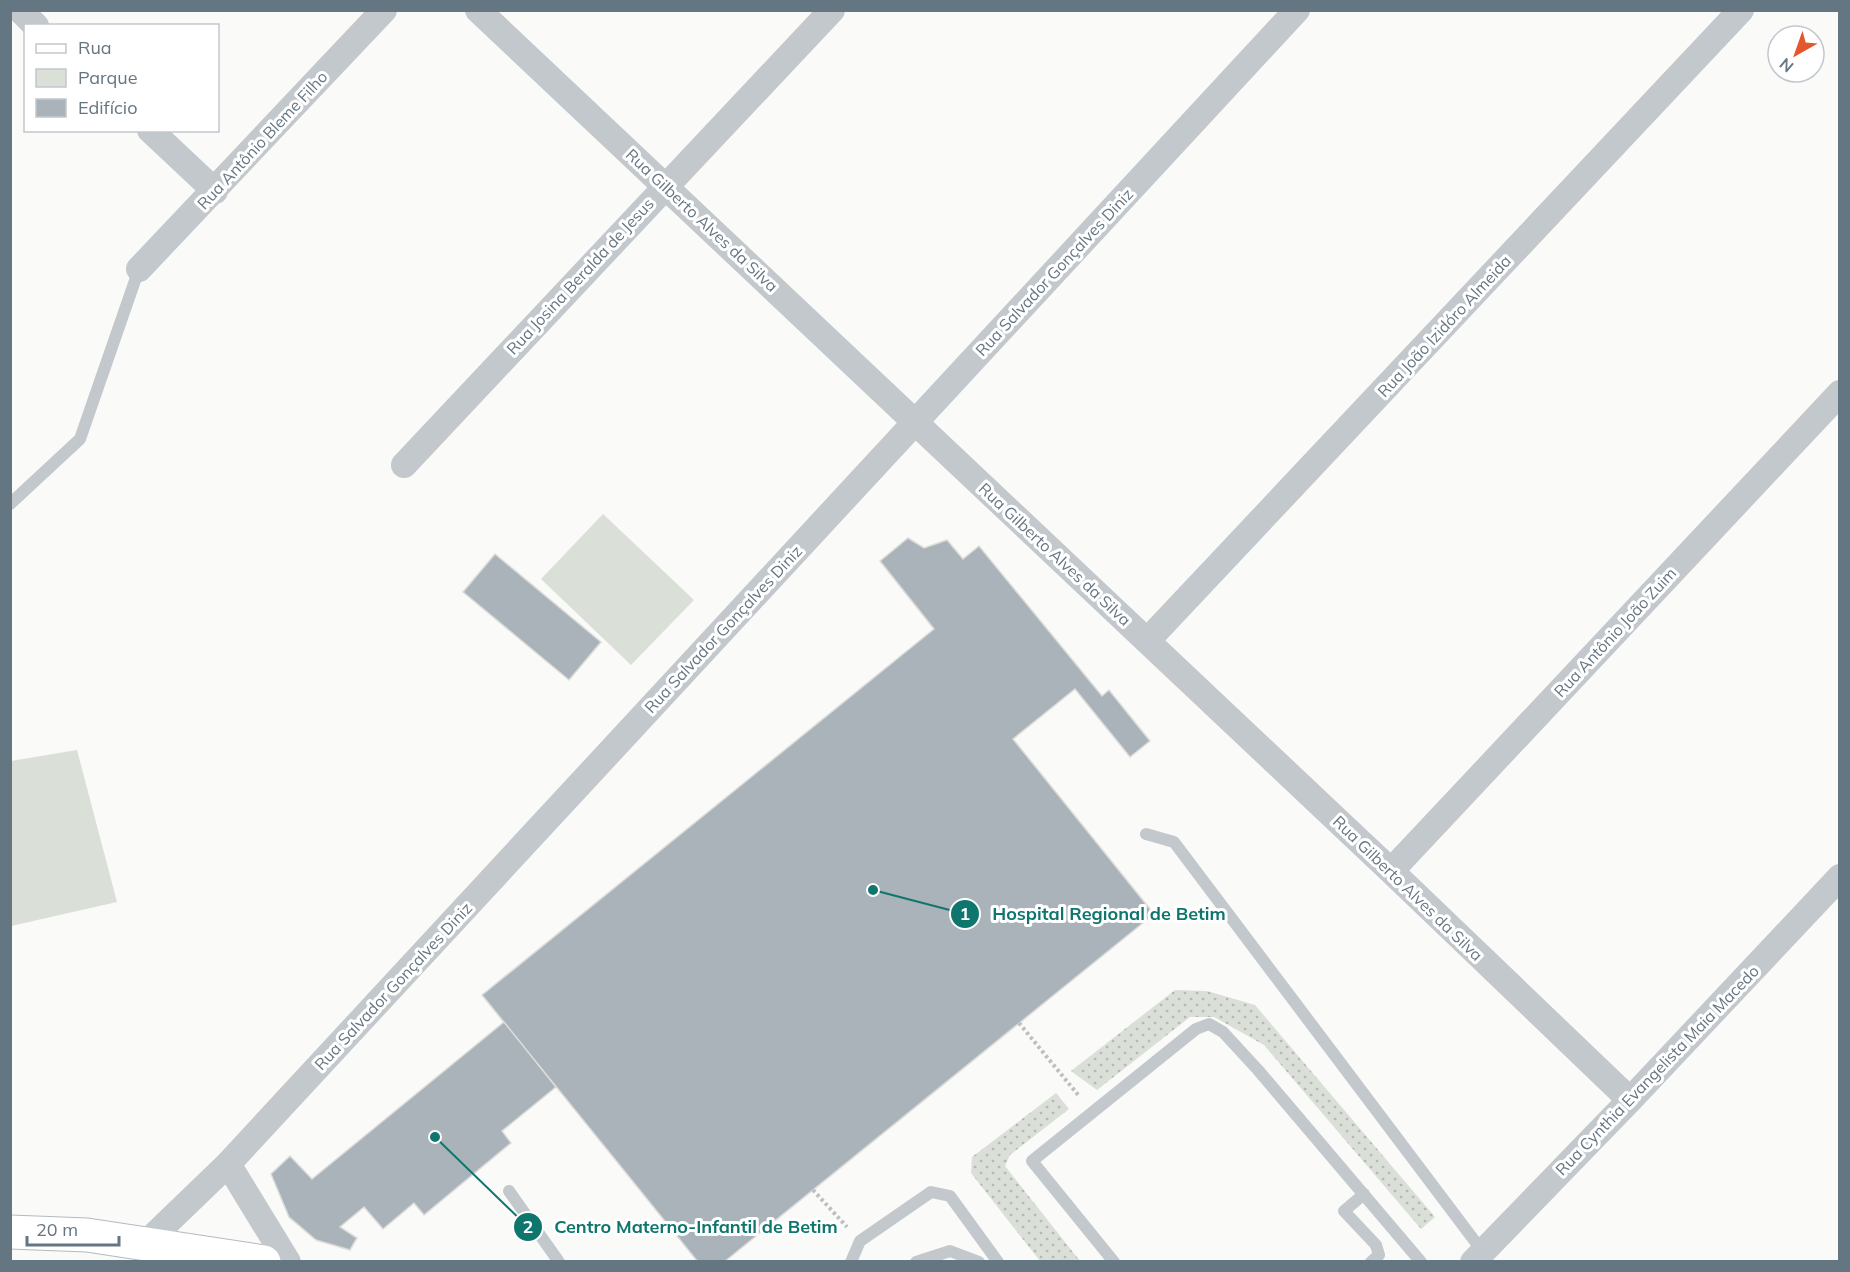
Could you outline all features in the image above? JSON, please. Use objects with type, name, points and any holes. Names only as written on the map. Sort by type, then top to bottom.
[{"type":"main road","points":[[10,1232],[87,1235],[264,1262]]},
{"type":"street","points":[[20,10],[34,24]]},
{"type":"street","name":"Rua Antônio Bleme Filho","points":[[139,269],[384,10]]},
{"type":"street","name":"Rua Gilberto Alves da Silva","points":[[478,10],[1391,871],[1630,1100]]},
{"type":"street","name":"Rua Josina Beralda de Jesus","points":[[404,465],[832,10]]},
{"type":"street","name":"Rua Salvador Gonçalves Diniz","points":[[145,1244],[228,1164],[1297,10]]},
{"type":"street","name":"Rua João Izidóro Almeida","points":[[1147,641],[1741,10]]},
{"type":"street","points":[[152,132],[215,191]]},
{"type":"street","name":"Rua Antônio João Zuim","points":[[1391,871],[1839,393]]},
{"type":"street","name":"Rua Cynthia Evangelista Maia Macedo","points":[[1478,1257],[1630,1100],[1839,877]]},
{"type":"street","points":[[228,1164],[288,1262]]},
{"type":"lane","points":[[10,504],[80,439],[139,269]]},
{"type":"lane","points":[[1146,834],[1174,842],[1478,1257]]},
{"type":"lane","points":[[1114,1262],[1032,1161],[1196,1029],[1209,1024],[1223,1032],[1258,1070],[1421,1262]]},
{"type":"lane","points":[[509,1191],[559,1262]]},
{"type":"lane","points":[[851,1262],[860,1241],[931,1192],[950,1196],[998,1262]]},
{"type":"lane","points":[[1364,1194],[1344,1210],[1376,1245],[1379,1255],[1371,1262]]},
{"type":"lane","points":[[916,1262],[950,1251],[979,1262]]},
{"type":"path","points":[[1019,1023],[1093,1112]]},
{"type":"path","points":[[813,1190],[860,1241]]},
{"type":"green space","points":[[603,514],[694,600],[631,665],[541,579]]},
{"type":"green space","points":[[77,750],[117,902],[11,926],[11,761]]},
{"type":"green space","points":[[1175,990],[1207,991],[1255,1005],[1435,1217],[1421,1229],[1264,1045],[1214,1017],[1190,1017],[1097,1090],[1071,1071]]},
{"type":"green space","points":[[1056,1093],[1069,1109],[1010,1155],[1005,1166],[1080,1261],[1040,1261],[971,1173],[972,1157]]},
{"type":"building","points":[[908,538],[924,548],[947,540],[963,559],[979,546],[1102,696],[1109,690],[1150,741],[1130,757],[1075,689],[1013,739],[1154,914],[724,1262],[698,1262],[482,995],[934,629],[880,561]]},
{"type":"building","points":[[495,554],[601,642],[569,680],[463,592]]},
{"type":"building","points":[[504,1022],[556,1087],[502,1131],[511,1143],[424,1215],[414,1203],[383,1229],[364,1207],[340,1227],[357,1238],[350,1250],[316,1240],[289,1217],[271,1174],[290,1156],[312,1179]]},
{"type":"place","name":"Hospital Regional de Betim","points":[[873,890]]},
{"type":"place","name":"Centro Materno-Infantil de Betim","points":[[435,1137]]}]
